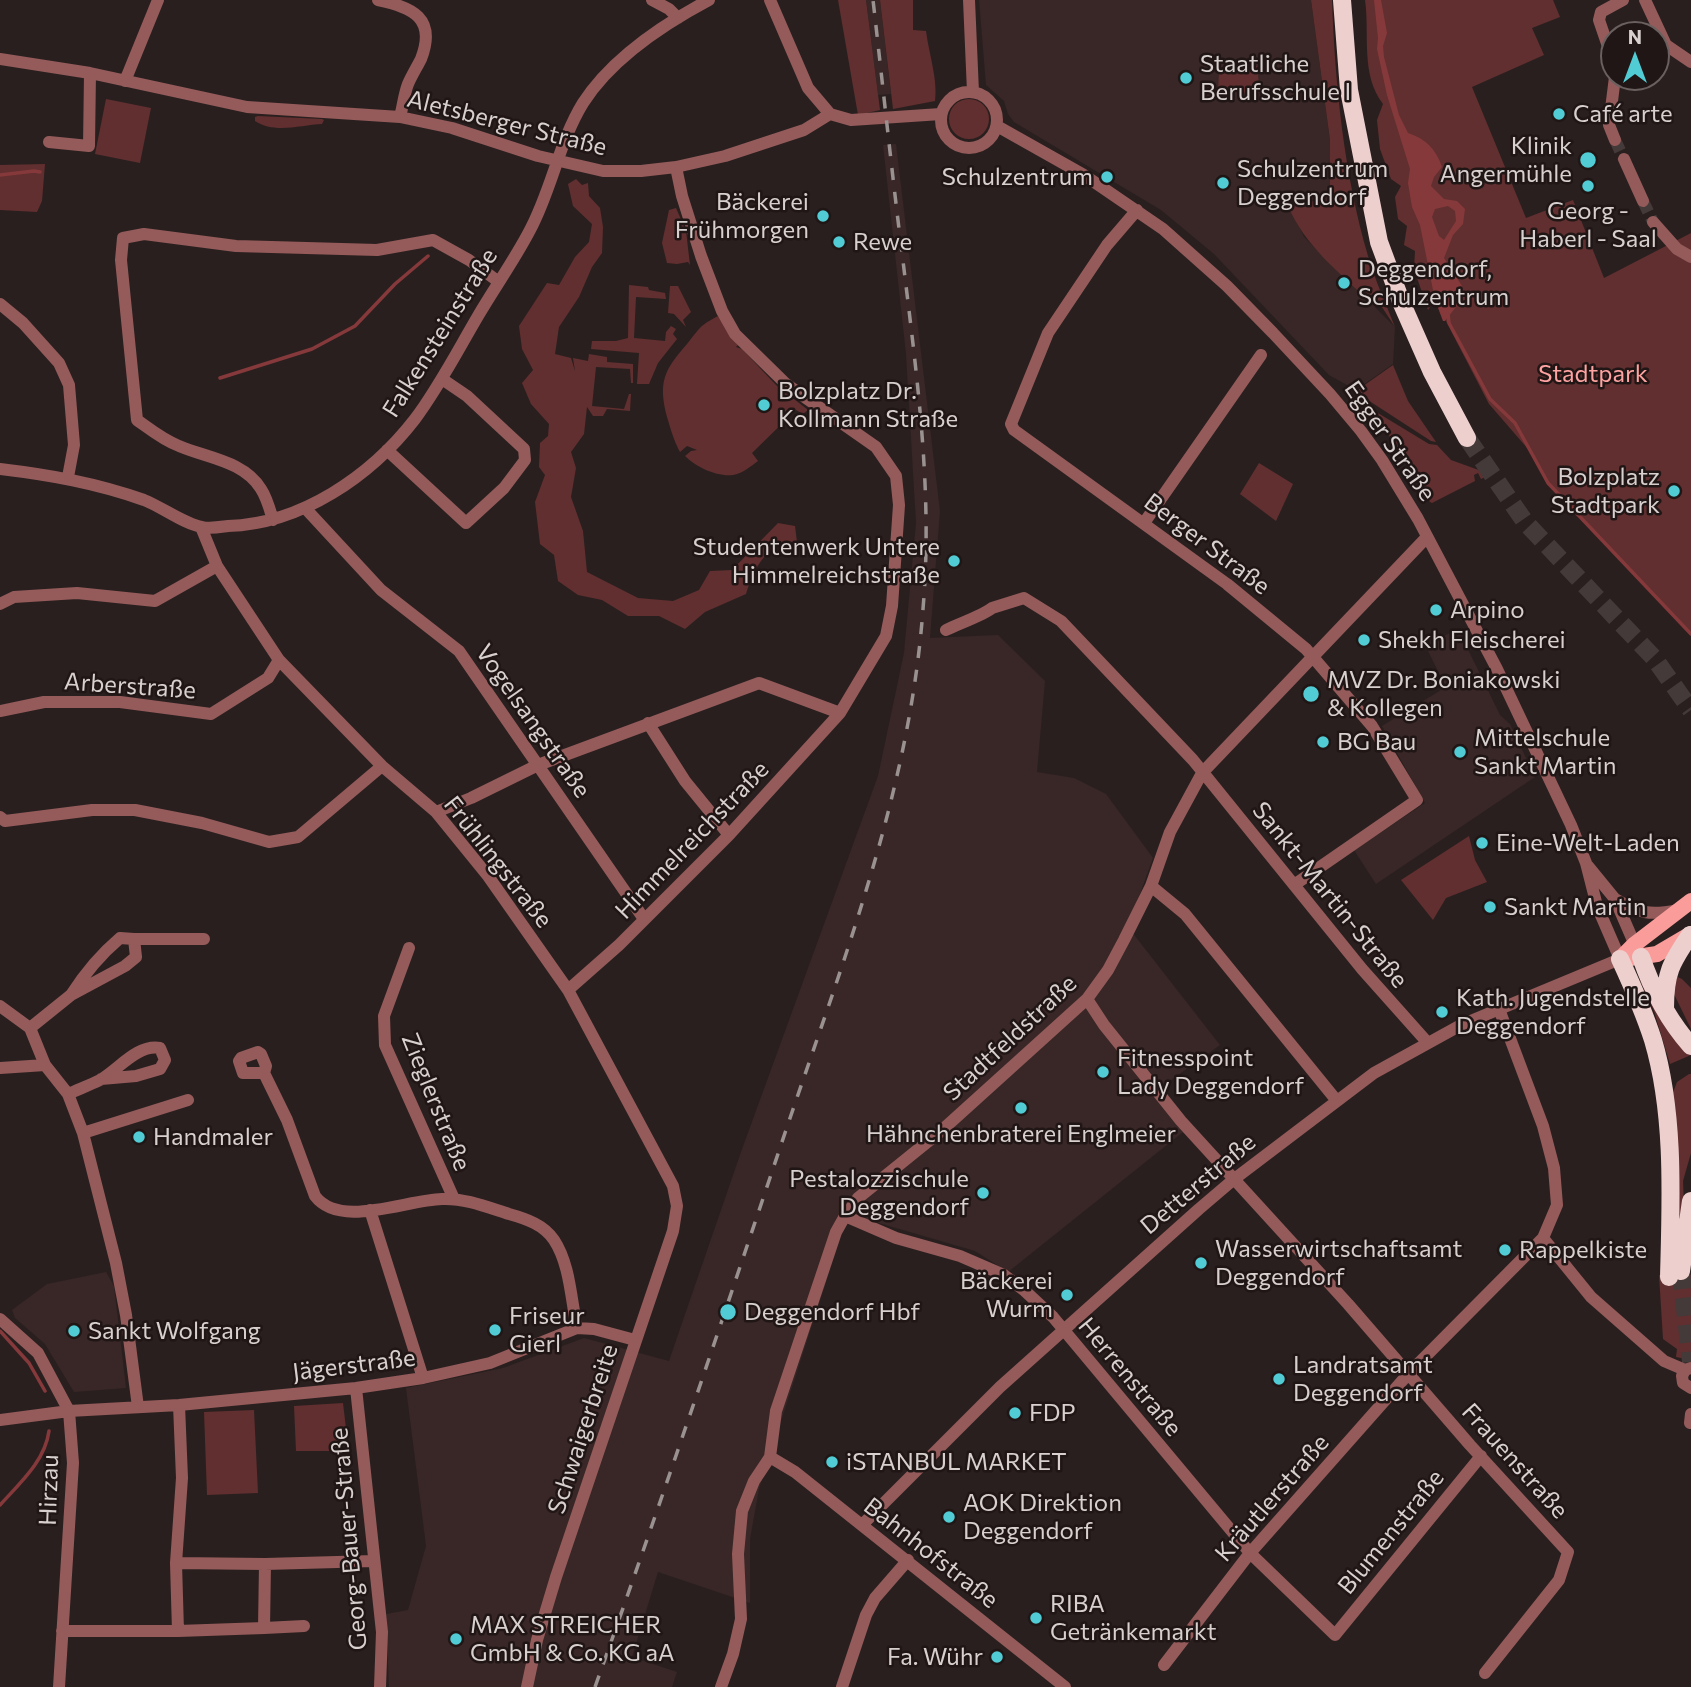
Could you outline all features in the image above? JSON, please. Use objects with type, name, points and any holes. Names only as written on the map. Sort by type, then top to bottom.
[{"type":"highway","points":[[1342,0],[1349,90],[1379,242],[1402,304],[1432,372],[1467,438]]},
{"type":"highway","points":[[1665,1008],[1669,967],[1690,934]]},
{"type":"highway","points":[[1638,951],[1665,1008],[1678,1031],[1691,1046]]},
{"type":"highway","points":[[1620,959],[1653,1040],[1665,1094],[1675,1274],[1691,1200]]},
{"type":"main road","points":[[1620,959],[1638,951],[1686,905]]},
{"type":"main road","points":[[1638,951],[1657,954],[1690,934]]},
{"type":"street","points":[[125,81],[158,0]]},
{"type":"street","points":[[378,0],[409,9],[421,19],[425,28],[425,44],[407,85],[400,117]]},
{"type":"street","points":[[652,0],[669,9],[678,18]]},
{"type":"street","name":"Falkensteinstraße","points":[[0,469],[68,477],[145,501],[201,527],[247,526],[274,520],[306,509],[350,481],[387,450],[415,419],[442,379],[531,230],[572,122],[585,101],[615,65],[643,42],[709,0]]},
{"type":"street","points":[[770,0],[808,88],[830,114],[851,120],[941,114]]},
{"type":"street","points":[[969,0],[973,92]]},
{"type":"street","points":[[1600,23],[1601,12],[1623,0]]},
{"type":"street","points":[[1645,0],[1666,45],[1691,62]]},
{"type":"street","name":"Aletsberger Straße","points":[[0,59],[90,73],[247,107],[400,117],[452,128],[558,161],[603,171],[676,167],[725,156],[817,124],[830,114]]},
{"type":"street","points":[[49,142],[89,146],[90,73]]},
{"type":"street","points":[[1613,91],[1609,125],[1615,140]]},
{"type":"street","points":[[973,92],[989,100],[997,117],[997,126],[988,141],[980,146],[962,148],[947,139],[941,114],[956,94],[973,92]]},
{"type":"street","name":"Egger Straße","points":[[997,126],[1084,175],[1163,229],[1227,286],[1330,394],[1382,460],[1427,537],[1502,681],[1571,825],[1586,863],[1597,906],[1620,959]]},
{"type":"street","points":[[1623,159],[1643,201]]},
{"type":"street","name":"Himmelreichstraße","points":[[568,990],[729,835],[840,713],[886,636],[892,606],[899,505],[896,476],[876,447],[786,384],[735,334],[722,311],[701,256],[676,167]]},
{"type":"street","name":"Berger Straße","points":[[1137,210],[1107,244],[1048,333],[1011,424],[1014,430],[1259,609],[1313,658],[1346,694],[1383,742],[1417,800],[1294,885]]},
{"type":"street","points":[[1653,222],[1678,249],[1691,257]]},
{"type":"street","points":[[274,520],[261,488],[242,470],[213,456],[181,447],[157,435],[137,420],[121,260],[122,238],[144,234],[236,246],[377,250],[433,240],[469,260],[499,282]]},
{"type":"street","points":[[0,304],[23,323],[59,363],[69,385],[74,445],[68,477]]},
{"type":"street","points":[[1144,523],[1261,355]]},
{"type":"street","points":[[387,450],[466,523],[504,488],[525,460],[524,449],[467,396],[442,379]]},
{"type":"street","name":"Vogelsangstraße","points":[[306,509],[381,590],[460,651],[644,919]]},
{"type":"street","name":"Frühlingstraße","points":[[201,527],[217,566],[279,660],[382,766],[436,812],[488,876],[568,990],[673,1186]]},
{"type":"street","name":"Stadtfeldstraße","points":[[770,1457],[776,1411],[836,1232],[845,1216],[858,1198],[941,1131],[1087,999],[1108,970],[1152,886],[1170,832],[1202,773],[1427,537]]},
{"type":"street","points":[[0,604],[14,597],[77,593],[155,601],[217,566]]},
{"type":"street","name":"Sankt-Martin-Straße","points":[[946,630],[992,608],[1024,598],[1061,621],[1193,760],[1362,970],[1427,1042]]},
{"type":"street","name":"Arberstraße","points":[[0,711],[44,702],[108,702],[211,714],[268,678],[279,660]]},
{"type":"street","points":[[436,812],[538,765],[759,683],[840,713]]},
{"type":"street","points":[[648,723],[685,781],[729,835]]},
{"type":"street","points":[[0,817],[5,821],[92,810],[135,810],[202,822],[270,842],[298,837],[382,766]]},
{"type":"street","name":"Egger Straße","points":[[1586,863],[1615,899],[1638,951]]},
{"type":"street","points":[[1152,886],[1185,914],[1337,1101]]},
{"type":"street","points":[[1615,899],[1643,913],[1660,914],[1686,905]]},
{"type":"street","points":[[71,995],[104,951],[120,938],[204,939]]},
{"type":"street","points":[[30,1028],[71,995],[125,967],[136,957],[134,939]]},
{"type":"street","name":"Zieglerstraße","points":[[409,948],[384,1016],[386,1045],[454,1199],[528,1219],[547,1231],[561,1253],[577,1328]]},
{"type":"street","name":"Detterstraße","points":[[862,1525],[1000,1387],[1063,1329],[1233,1180],[1374,1073],[1427,1042],[1620,959]]},
{"type":"street","name":"Frauenstraße","points":[[1087,999],[1104,1025],[1181,1121],[1410,1372],[1568,1552],[1559,1580],[1485,1673]]},
{"type":"street","points":[[0,1006],[30,1028],[45,1065],[68,1094],[83,1133],[116,1263],[138,1407]]},
{"type":"street","name":"Kräutlerstraße","points":[[1164,1665],[1250,1553],[1410,1372],[1543,1238],[1557,1205],[1555,1168],[1543,1126],[1499,1009]]},
{"type":"street","points":[[0,1068],[45,1065]]},
{"type":"street","points":[[264,1073],[287,1120],[315,1196],[322,1206],[344,1213],[404,1203],[454,1199]]},
{"type":"street","points":[[68,1094],[101,1079]]},
{"type":"street","points":[[83,1133],[188,1100]]},
{"type":"street","name":"Schwaigerbreite","points":[[527,1687],[537,1640],[556,1577],[673,1231],[677,1206],[673,1186]]},
{"type":"street","points":[[370,1210],[423,1378]]},
{"type":"street","name":"Herrenstraße","points":[[845,1216],[897,1238],[960,1256],[1004,1275],[1026,1291],[1063,1329],[1250,1553],[1335,1635]]},
{"type":"street","points":[[1543,1238],[1591,1297],[1664,1362],[1688,1369],[1682,1380],[1691,1388]]},
{"type":"street","name":"Hirzau","points":[[0,1319],[37,1353],[69,1411],[73,1464],[59,1687]]},
{"type":"street","points":[[577,1328],[594,1329],[635,1340]]},
{"type":"street","name":"Jägerstraße","points":[[0,1420],[69,1411],[179,1405],[356,1388],[423,1378],[490,1363],[577,1328]]},
{"type":"street","name":"Georg-Bauer-Straße","points":[[356,1388],[382,1632],[380,1687]]},
{"type":"street","points":[[178,1631],[176,1563],[181,1478],[179,1405]]},
{"type":"street","name":"Blumenstraße","points":[[1335,1635],[1481,1456]]},
{"type":"street","points":[[721,1687],[741,1619],[738,1554],[742,1511],[754,1481],[770,1457]]},
{"type":"street","name":"Bahnhofstraße","points":[[770,1457],[795,1472],[908,1560],[1065,1687]]},
{"type":"street","points":[[842,1687],[866,1615],[875,1598],[908,1560]]},
{"type":"street","points":[[176,1563],[373,1561]]},
{"type":"street","points":[[264,1628],[265,1564]]},
{"type":"street","points":[[62,1631],[178,1631],[304,1626]]},
{"type":"shaded area","points":[[866,0],[880,0],[891,94],[878,95]]},
{"type":"shaded area","name":"Schulzentrum Deggendorf","points":[[979,0],[1311,0],[1330,140],[1330,200],[1288,203],[1304,237],[1395,327],[1393,364],[1356,390],[1329,375],[1214,254],[1161,210],[1014,122],[1004,101],[986,85]]},
{"type":"shaded area","points":[[1374,0],[1381,0],[1387,33],[1383,46],[1384,57],[1399,115],[1408,133],[1430,146],[1440,161],[1442,167],[1431,186],[1444,199],[1457,201],[1465,209],[1463,224],[1453,235],[1444,258],[1462,286],[1459,303],[1445,321],[1435,300],[1420,225],[1412,207],[1408,183],[1410,169],[1387,95],[1377,49]],"holes":[[[1448,206],[1455,211],[1456,221],[1444,240],[1439,236],[1432,217],[1435,209]]]},
{"type":"shaded area","points":[[896,144],[940,511],[930,638],[998,635],[1045,681],[1037,772],[1074,778],[1106,794],[1153,858],[1128,927],[1220,1045],[1153,1093],[1183,1132],[1008,1272],[975,1251],[848,1214],[759,1489],[750,1539],[750,1603],[658,1572],[632,1657],[677,1672],[672,1687],[389,1687],[386,1614],[408,1610],[426,1546],[406,1388],[503,1368],[584,1338],[669,1361],[741,1152],[878,776],[904,653],[916,523],[906,354],[883,145]]},
{"type":"shaded area","name":"Mittelschule Sankt Martin","points":[[1458,629],[1500,715],[1510,724],[1535,777],[1376,884],[1354,850],[1425,803],[1382,726],[1446,687],[1427,649],[1430,643]]},
{"type":"shaded area","name":"Sankt Wolfgang","points":[[106,1272],[114,1286],[126,1388],[74,1392],[45,1344],[15,1318],[12,1310],[47,1284]]},
{"type":"green space","points":[[838,0],[866,0],[880,110],[858,115]]},
{"type":"green space","points":[[880,0],[913,0],[913,30],[926,31],[934,76],[935,101],[893,109]]},
{"type":"green space","points":[[1311,0],[1332,0],[1338,97],[1353,193],[1371,265],[1395,327],[1378,301],[1375,307],[1313,246],[1294,219],[1287,203],[1330,200],[1330,140]]},
{"type":"green space","name":"Stadtpark","points":[[1365,0],[1553,0],[1560,17],[1532,28],[1544,55],[1472,87],[1526,218],[1573,200],[1604,278],[1691,233],[1691,634],[1548,483],[1528,449],[1489,404],[1435,300],[1428,310],[1414,269],[1415,251],[1404,245],[1407,226],[1398,219],[1395,197],[1401,186],[1391,179],[1380,149],[1377,120],[1383,104],[1371,80]]},
{"type":"green space","points":[[1257,66],[1260,93],[1218,92],[1219,70]]},
{"type":"green space","points":[[106,99],[151,108],[140,163],[95,154]]},
{"type":"green space","points":[[969,99],[977,100],[983,105],[988,111],[988,127],[983,133],[977,138],[969,139],[961,138],[955,133],[950,127],[949,119],[950,111],[955,105],[961,100]]},
{"type":"green space","points":[[258,116],[324,120],[322,124],[279,128],[255,121]]},
{"type":"green space","points":[[45,164],[42,201],[37,212],[0,210],[0,165]]},
{"type":"green space","points":[[576,179],[582,185],[588,183],[589,196],[600,208],[603,227],[602,253],[592,267],[579,297],[559,327],[555,354],[571,358],[575,371],[573,358],[588,361],[589,354],[607,357],[607,362],[633,364],[633,383],[630,369],[596,367],[592,406],[624,409],[631,394],[630,411],[607,409],[603,416],[593,416],[587,407],[584,434],[571,452],[576,468],[571,497],[583,531],[587,572],[638,598],[673,601],[699,590],[710,571],[732,570],[778,523],[795,526],[797,542],[778,546],[763,558],[746,594],[705,612],[685,629],[659,616],[628,616],[602,600],[578,595],[558,581],[554,555],[540,544],[535,502],[545,475],[539,467],[540,443],[548,436],[549,424],[531,404],[522,383],[533,370],[522,349],[519,326],[547,283],[559,285],[575,257],[589,242],[592,224],[573,206],[568,184]]},
{"type":"green space","points":[[676,208],[686,231],[690,265],[688,262],[667,263],[662,243],[669,210]]},
{"type":"green space","points":[[629,285],[648,287],[649,290],[665,293],[666,299],[636,297],[634,338],[665,341],[666,332],[671,326],[676,329],[673,334],[677,339],[658,363],[649,384],[637,384],[639,353],[591,349],[592,341],[628,338]]},
{"type":"green space","points":[[670,286],[678,286],[691,312],[683,320],[686,327],[674,314],[668,313]]},
{"type":"green space","points":[[718,316],[738,345],[736,347],[742,349],[776,385],[808,410],[803,414],[796,410],[752,453],[758,461],[733,475],[707,470],[685,456],[697,450],[687,446],[680,452],[664,405],[663,385],[668,369],[700,328]]},
{"type":"green space","points":[[1393,365],[1408,401],[1436,442],[1357,393],[1356,391]]},
{"type":"green space","points":[[1368,407],[1429,444],[1437,445],[1451,460],[1487,473],[1487,476],[1481,479],[1478,473],[1474,475],[1475,481],[1430,502]]},
{"type":"green space","points":[[1259,463],[1293,484],[1276,521],[1240,494]]},
{"type":"green space","points":[[1469,836],[1475,860],[1487,882],[1446,898],[1433,920],[1401,880]]},
{"type":"green space","points":[[1673,975],[1691,988],[1691,1029],[1672,990]]},
{"type":"green space","points":[[1646,978],[1691,1054],[1670,1064],[1654,1011],[1640,981]]},
{"type":"green space","points":[[1689,1074],[1691,1153],[1683,1181],[1684,1204],[1675,1228],[1672,1095],[1677,1082]]},
{"type":"green space","points":[[1659,1275],[1691,1275],[1691,1360],[1676,1357],[1677,1349],[1663,1339]]},
{"type":"green space","points":[[343,1403],[347,1437],[338,1451],[296,1451],[294,1406]]},
{"type":"green space","points":[[254,1410],[258,1493],[207,1495],[204,1412]]},
{"type":"waterway","points":[[0,175],[40,172]]},
{"type":"waterway","points":[[220,378],[312,349],[355,326],[395,284],[428,256]]},
{"type":"waterway","points":[[1448,314],[1449,323],[1490,399],[1515,423],[1548,483],[1691,634]]},
{"type":"waterway","points":[[0,1331],[29,1363],[45,1391]]},
{"type":"waterway","points":[[0,1505],[37,1462],[47,1442],[49,1431]]},
{"type":"tunnel","points":[[1615,140],[1624,159]]},
{"type":"tunnel","points":[[1643,201],[1653,222]]},
{"type":"tunnel","points":[[1467,438],[1525,522],[1654,658],[1691,710]]},
{"type":"tunnel","points":[[1681,1271],[1691,1362]]},
{"type":"railway","points":[[595,1687],[852,934],[890,806],[916,676],[926,565],[925,478],[913,348],[873,0]]},
{"type":"place","name":"Staatliche Berufsschule I","points":[[1186,78]]},
{"type":"place","name":"Café arte","points":[[1559,114]]},
{"type":"place","name":"Klinik Angermühle","points":[[1588,160]]},
{"type":"place","name":"Schulzentrum","points":[[1107,177]]},
{"type":"place","name":"Schulzentrum Deggendorf","points":[[1223,183]]},
{"type":"place","name":"Georg - Haberl - Saal","points":[[1588,186]]},
{"type":"place","name":"Bäckerei Frühmorgen","points":[[823,216]]},
{"type":"place","name":"Rewe","points":[[839,242]]},
{"type":"place","name":"Deggendorf, Schulzentrum","points":[[1344,283]]},
{"type":"place","name":"Bolzplatz Dr. Kollmann Straße","points":[[764,405]]},
{"type":"place","name":"Bolzplatz Stadtpark","points":[[1674,491]]},
{"type":"place","name":"Studentenwerk Untere Himmelreichstraße","points":[[954,561]]},
{"type":"place","name":"Arpino","points":[[1436,610]]},
{"type":"place","name":"Shekh Fleischerei","points":[[1364,640]]},
{"type":"place","name":"MVZ Dr. Boniakowski & Kollegen","points":[[1311,694]]},
{"type":"place","name":"BG Bau","points":[[1323,742]]},
{"type":"place","name":"Mittelschule Sankt Martin","points":[[1460,752]]},
{"type":"place","name":"Eine-Welt-Laden","points":[[1482,843]]},
{"type":"place","name":"Sankt Martin","points":[[1490,907]]},
{"type":"place","name":"Kath. Jugendstelle Deggendorf","points":[[1442,1012]]},
{"type":"place","name":"Fitnesspoint Lady Deggendorf","points":[[1103,1072]]},
{"type":"place","name":"Hähnchenbraterei Englmeier","points":[[1021,1108]]},
{"type":"place","name":"Handmaler","points":[[139,1137]]},
{"type":"place","name":"Pestalozzischule Deggendorf","points":[[983,1193]]},
{"type":"place","name":"Rappelkiste","points":[[1505,1250]]},
{"type":"place","name":"Wasserwirtschaftsamt Deggendorf","points":[[1201,1263]]},
{"type":"place","name":"Bäckerei Wurm","points":[[1067,1295]]},
{"type":"place","name":"Deggendorf Hbf","points":[[728,1312]]},
{"type":"place","name":"Friseur Gierl","points":[[495,1330]]},
{"type":"place","name":"Sankt Wolfgang","points":[[74,1331]]},
{"type":"place","name":"Landratsamt Deggendorf","points":[[1279,1379]]},
{"type":"place","name":"FDP","points":[[1015,1413]]},
{"type":"place","name":"iSTANBUL MARKET","points":[[832,1462]]},
{"type":"place","name":"AOK Direktion Deggendorf","points":[[949,1517]]},
{"type":"place","name":"RIBA Getränkemarkt","points":[[1036,1618]]},
{"type":"place","name":"MAX STREICHER GmbH & Co. KG aA","points":[[456,1639]]},
{"type":"place","name":"Fa. Wühr","points":[[997,1657]]}]
